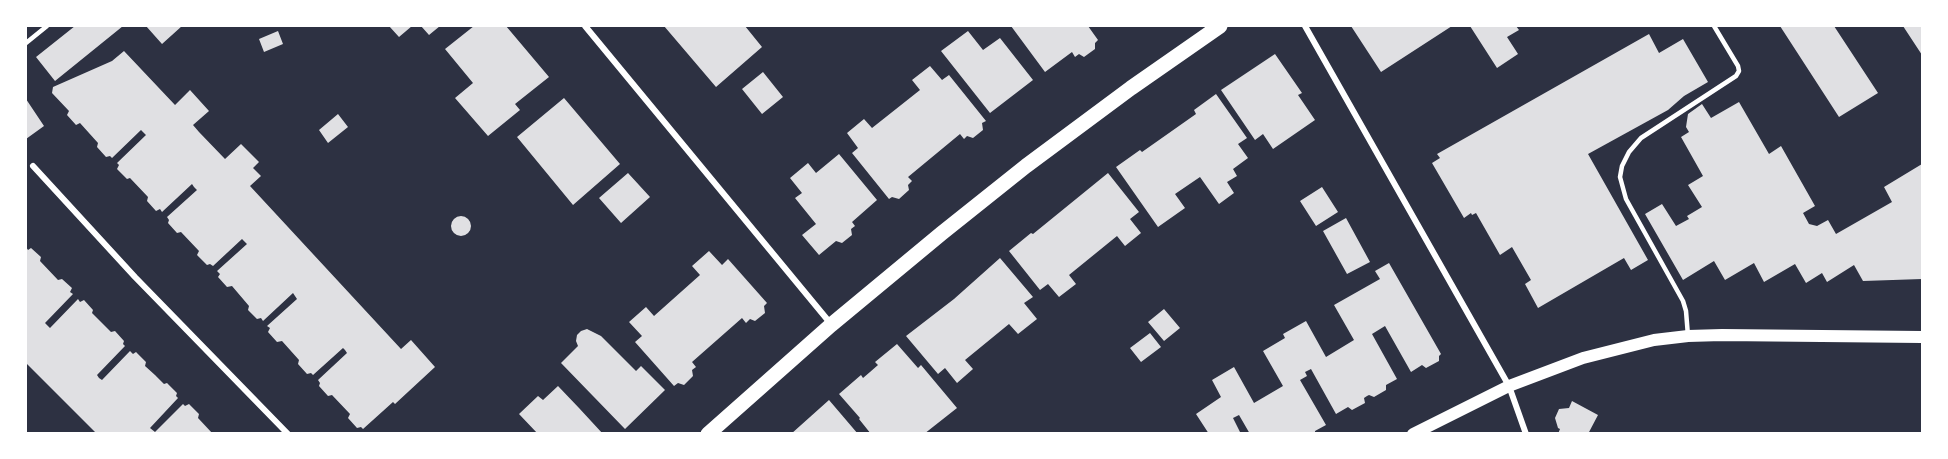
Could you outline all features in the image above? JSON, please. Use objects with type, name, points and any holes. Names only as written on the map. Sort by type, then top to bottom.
[{"type":"main road","points":[[708,434],[831,325],[942,232],[1131,88],[1220,26]]},
{"type":"main road","points":[[1413,434],[1509,386],[1583,358],[1645,342],[1688,336],[1923,337]]},
{"type":"street","points":[[585,26],[831,325]]},
{"type":"street","points":[[1305,26],[1509,386],[1526,434]]},
{"type":"street","points":[[33,166],[135,277],[288,434]]},
{"type":"lane","points":[[26,43],[47,26]]},
{"type":"lane","points":[[1688,336],[1683,301],[1626,199],[1620,177],[1622,166],[1629,152],[1641,138],[1736,76],[1739,71],[1738,66],[1714,26]]},
{"type":"building","points":[[75,26],[123,26],[55,81],[36,57]]},
{"type":"building","points":[[146,26],[182,26],[162,44]]},
{"type":"building","points":[[389,26],[412,26],[399,37]]},
{"type":"building","points":[[421,26],[440,26],[429,35]]},
{"type":"building","points":[[474,26],[506,26],[549,77],[515,104],[520,110],[488,136],[455,98],[473,83],[445,49]]},
{"type":"building","points":[[664,26],[745,26],[762,47],[716,87]]},
{"type":"building","points":[[1011,26],[1088,26],[1098,40],[1095,43],[1095,49],[1084,57],[1079,54],[1075,57],[1072,52],[1045,72]]},
{"type":"building","points":[[1351,26],[1396,27],[1452,26],[1381,72]]},
{"type":"building","points":[[1470,26],[1516,26],[1519,30],[1507,37],[1518,54],[1497,68]]},
{"type":"building","points":[[1780,26],[1834,26],[1878,93],[1839,117]]},
{"type":"building","points":[[1903,26],[1922,26],[1922,55]]},
{"type":"building","points":[[278,31],[283,44],[264,52],[259,39]]},
{"type":"building","points":[[968,31],[983,50],[1000,38],[1033,80],[990,113],[941,51]]},
{"type":"building","points":[[1649,34],[1659,53],[1683,39],[1708,82],[1684,96],[1668,110],[1588,154],[1648,260],[1631,270],[1624,258],[1538,308],[1525,284],[1531,280],[1512,247],[1500,255],[1476,213],[1472,215],[1471,213],[1464,218],[1432,163],[1440,158],[1437,154]]},
{"type":"building","points":[[124,51],[175,105],[190,90],[209,111],[193,125],[199,132],[225,159],[241,144],[259,162],[253,168],[261,176],[250,186],[401,349],[411,340],[435,367],[395,404],[393,402],[363,429],[357,428],[348,418],[350,414],[332,395],[328,396],[319,386],[318,380],[347,353],[345,350],[343,348],[313,375],[307,374],[298,364],[299,360],[282,341],[277,342],[268,332],[270,328],[267,326],[297,299],[293,293],[263,321],[261,318],[257,319],[232,286],[227,287],[218,277],[220,274],[217,271],[247,244],[242,239],[213,266],[207,265],[197,255],[199,251],[181,232],[177,233],[168,223],[167,217],[197,190],[192,184],[162,212],[160,209],[156,211],[147,201],[148,197],[130,178],[127,179],[117,169],[119,165],[117,163],[146,135],[141,130],[112,158],[106,157],[97,147],[98,143],[80,123],[76,125],[67,115],[69,111],[52,93],[53,87],[112,61]]},
{"type":"building","points":[[1275,54],[1302,93],[1298,95],[1315,120],[1273,149],[1263,134],[1255,140],[1221,90]]},
{"type":"building","points":[[930,66],[942,80],[949,75],[986,121],[982,123],[983,130],[973,138],[967,136],[964,139],[960,134],[908,177],[912,181],[908,185],[909,190],[899,199],[892,197],[889,199],[852,153],[858,148],[847,133],[864,119],[872,128],[920,90],[912,80]]},
{"type":"building","points":[[763,72],[783,97],[762,114],[742,89]]},
{"type":"building","points":[[1216,94],[1247,138],[1238,144],[1248,158],[1233,169],[1237,176],[1227,182],[1234,193],[1219,204],[1200,177],[1175,194],[1185,208],[1158,227],[1116,167],[1140,150],[1142,152],[1196,114],[1194,110]]},
{"type":"building","points":[[564,98],[620,164],[573,205],[517,137]]},
{"type":"building","points":[[26,99],[44,126],[26,139]]},
{"type":"building","points":[[1739,102],[1769,154],[1781,146],[1815,206],[1803,213],[1809,224],[1817,226],[1828,220],[1836,234],[1892,202],[1884,187],[1922,164],[1922,279],[1863,281],[1854,265],[1827,282],[1822,273],[1806,283],[1795,264],[1764,282],[1754,263],[1725,280],[1714,261],[1683,280],[1645,214],[1662,204],[1676,226],[1689,219],[1687,216],[1702,207],[1688,185],[1703,176],[1681,137],[1689,132],[1686,127],[1688,114],[1702,104],[1711,118]]},
{"type":"building","points":[[338,114],[348,127],[328,143],[319,130]]},
{"type":"building","points":[[839,154],[877,200],[852,222],[855,226],[851,229],[852,235],[842,243],[836,241],[819,255],[802,235],[816,224],[795,198],[802,193],[790,178],[808,163],[816,173]]},
{"type":"building","points":[[628,173],[650,197],[621,223],[599,198]]},
{"type":"building","points":[[1108,173],[1139,212],[1130,219],[1141,233],[1125,246],[1117,236],[1069,275],[1076,284],[1059,297],[1048,284],[1040,290],[1009,251]]},
{"type":"building","points":[[1322,187],[1338,212],[1316,226],[1300,201]]},
{"type":"building","points":[[461,216],[468,219],[471,226],[468,233],[461,236],[454,233],[451,226],[454,219]]},
{"type":"building","points":[[1346,218],[1370,262],[1347,274],[1323,231]]},
{"type":"building","points":[[26,247],[28,250],[31,248],[41,257],[40,261],[58,280],[62,279],[72,288],[70,292],[73,294],[45,323],[50,328],[78,299],[80,302],[84,300],[93,310],[92,313],[124,341],[125,346],[97,375],[99,378],[102,380],[130,351],[133,354],[136,352],[146,362],[145,366],[164,384],[167,383],[177,393],[178,398],[150,428],[155,432],[183,404],[185,406],[189,404],[213,434],[97,434],[26,363]]},
{"type":"building","points":[[709,251],[722,265],[728,259],[767,303],[764,306],[765,313],[755,321],[750,319],[746,323],[742,318],[692,362],[696,367],[692,370],[693,376],[684,385],[678,383],[674,386],[635,342],[642,336],[629,322],[646,307],[654,316],[700,275],[692,266]]},
{"type":"building","points":[[1000,258],[1033,297],[1024,303],[1037,319],[1018,334],[1009,324],[965,360],[973,369],[957,383],[945,368],[938,374],[906,336],[954,299]]},
{"type":"building","points":[[1389,263],[1441,354],[1439,361],[1426,368],[1422,365],[1411,372],[1385,326],[1372,334],[1397,379],[1386,385],[1386,390],[1374,397],[1369,395],[1364,398],[1365,403],[1352,410],[1348,407],[1336,414],[1311,369],[1305,372],[1307,376],[1300,380],[1326,425],[1315,431],[1315,434],[1250,434],[1239,415],[1233,418],[1241,434],[1209,434],[1196,414],[1221,397],[1212,380],[1234,367],[1254,403],[1283,386],[1263,351],[1285,338],[1283,334],[1306,321],[1326,357],[1354,340],[1334,305],[1380,279],[1375,271]]},
{"type":"building","points":[[1164,309],[1180,328],[1164,341],[1148,322]]},
{"type":"building","points":[[587,329],[601,336],[636,371],[641,366],[665,390],[625,429],[561,363],[578,346],[577,335]]},
{"type":"building","points":[[1150,333],[1161,347],[1141,362],[1130,348]]},
{"type":"building","points":[[897,344],[918,368],[921,365],[957,408],[924,434],[871,434],[839,394],[861,375],[863,378],[870,372],[878,365],[875,362]]},
{"type":"building","points":[[558,386],[603,434],[538,434],[519,414],[538,396],[543,400]]},
{"type":"building","points":[[829,400],[858,434],[791,434]]},
{"type":"building","points":[[1572,401],[1598,415],[1588,434],[1558,434],[1560,429],[1555,418],[1559,409],[1569,408]]}]
